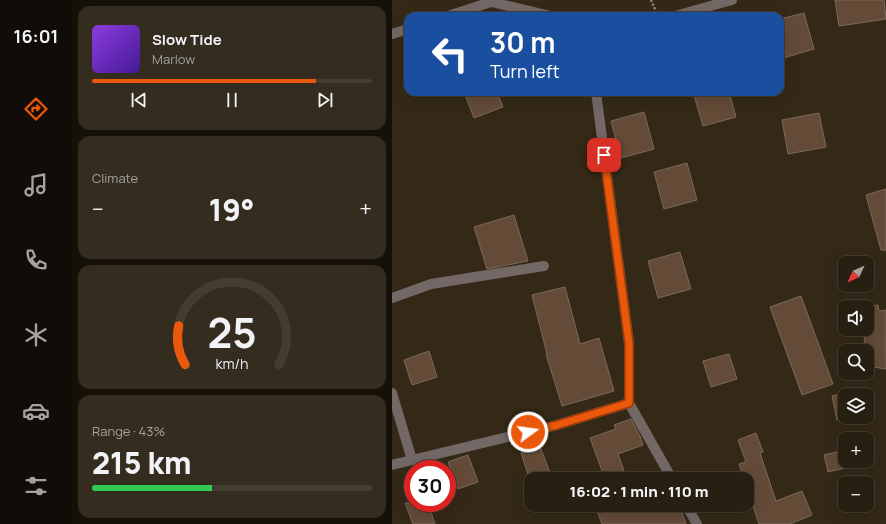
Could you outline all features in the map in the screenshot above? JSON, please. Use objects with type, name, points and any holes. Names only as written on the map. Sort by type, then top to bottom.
[{"type":"street","points":[[689,12],[732,0]]},
{"type":"street","points":[[460,12],[491,2],[534,12]]},
{"type":"street","points":[[392,34],[404,30]]},
{"type":"street","points":[[597,96],[629,343],[629,403],[668,472]]},
{"type":"street","points":[[392,298],[432,284],[544,266]]},
{"type":"street","points":[[392,393],[412,460],[557,425],[629,403]]},
{"type":"street","points":[[392,465],[404,462]]},
{"type":"street","points":[[690,512],[697,524]]},
{"type":"path","points":[[652,0],[656,12]]},
{"type":"building","points":[[835,0],[884,0],[886,19],[839,26]]},
{"type":"building","points":[[804,13],[814,49],[784,58],[784,18]]},
{"type":"building","points":[[466,96],[499,96],[503,107],[474,118]]},
{"type":"building","points":[[694,96],[730,96],[736,117],[703,126]]},
{"type":"building","points":[[644,112],[654,149],[621,158],[611,121]]},
{"type":"building","points":[[819,113],[826,147],[788,154],[782,120]]},
{"type":"building","points":[[687,163],[697,200],[664,209],[654,172]]},
{"type":"building","points":[[886,189],[886,250],[881,250],[866,195]]},
{"type":"building","points":[[514,215],[528,261],[487,269],[474,227]]},
{"type":"building","points":[[680,252],[691,289],[658,298],[648,261]]},
{"type":"building","points":[[565,287],[580,344],[599,338],[614,391],[562,406],[546,354],[532,295]]},
{"type":"building","points":[[801,296],[833,384],[802,395],[770,307]]},
{"type":"building","points":[[878,305],[879,311],[886,310],[886,369],[874,367],[874,344],[865,344],[864,336],[874,336],[874,306]]},
{"type":"building","points":[[429,351],[437,377],[412,385],[404,360]]},
{"type":"building","points":[[729,354],[737,379],[711,387],[703,361]]},
{"type":"building","points":[[838,395],[838,420],[837,420],[832,396]]},
{"type":"building","points":[[631,419],[643,445],[618,454],[624,472],[602,472],[590,438],[616,429],[614,425]]},
{"type":"building","points":[[756,433],[763,452],[760,453],[776,501],[802,491],[812,515],[790,524],[759,524],[754,509],[754,472],[742,472],[739,464],[746,462],[738,440]]},
{"type":"building","points":[[540,446],[550,472],[527,472],[521,453]]},
{"type":"building","points":[[838,452],[838,468],[845,468],[828,472],[824,455]]},
{"type":"building","points":[[468,455],[478,482],[458,489],[456,484],[456,460],[454,460]]},
{"type":"building","points":[[408,512],[431,512],[435,524],[413,524]]},
{"type":"building","points":[[598,512],[682,512],[686,524],[602,524]]},
{"type":"route","points":[[528,432],[557,425],[629,403],[629,343],[604,155]]}]
